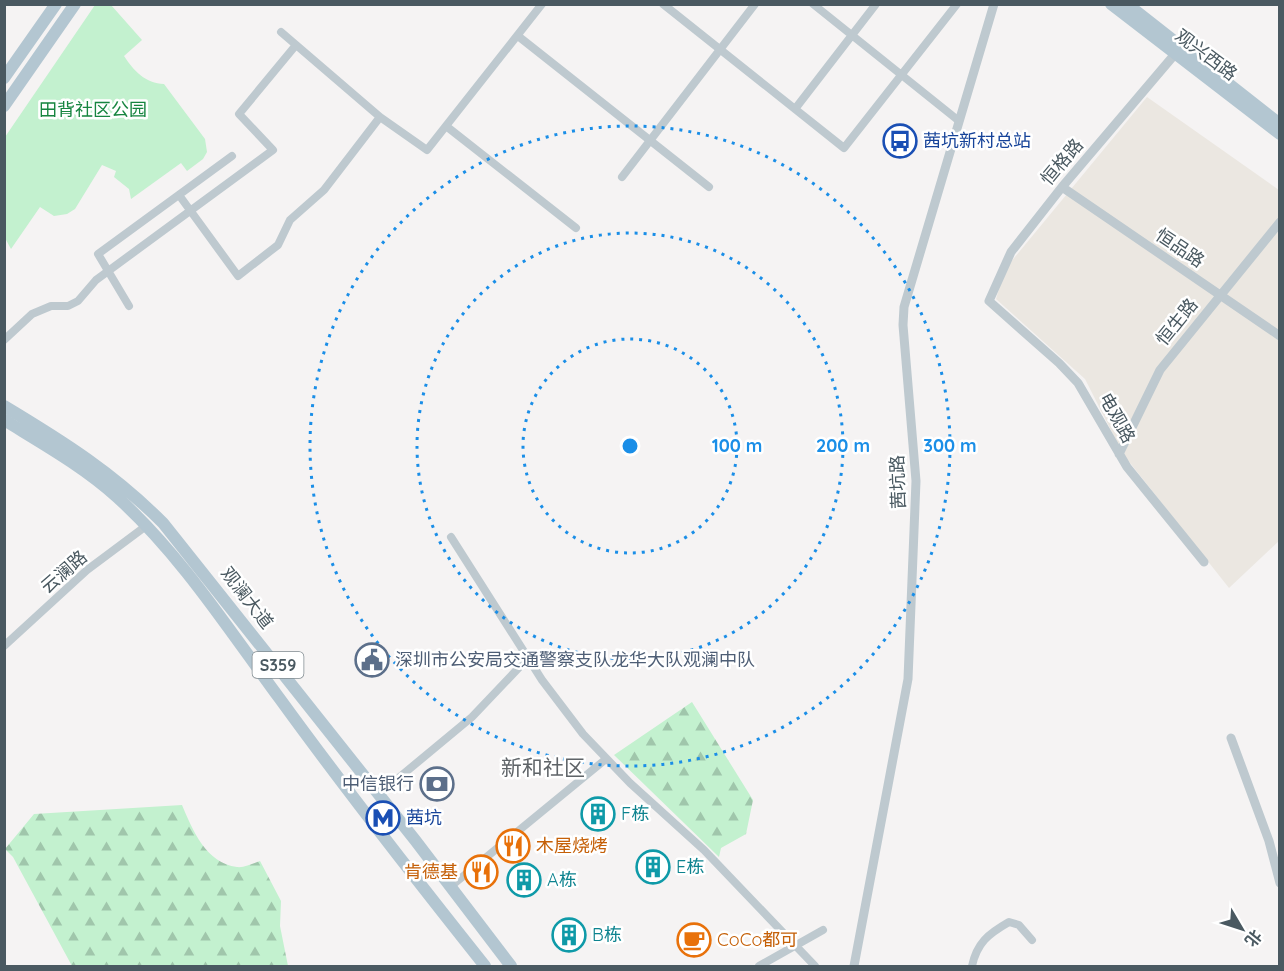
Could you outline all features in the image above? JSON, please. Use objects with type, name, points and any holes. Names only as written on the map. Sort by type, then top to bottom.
[{"type":"main road","points":[[4,78],[56,4]]},
{"type":"main road","points":[[4,106],[75,4]]},
{"type":"main road","name":"观兴西路","points":[[1111,4],[1280,134]]},
{"type":"main road","name":"观兴西路","points":[[1127,4],[1280,124]]},
{"type":"main road","name":"观澜大道","points":[[4,406],[90,459],[114,477],[163,523],[511,966]]},
{"type":"main road","name":"观澜大道","points":[[4,420],[98,481],[146,526],[193,581],[360,809],[485,966]]},
{"type":"street","points":[[281,32],[381,117],[427,150],[542,4]]},
{"type":"street","points":[[663,4],[844,148],[957,4]]},
{"type":"street","points":[[622,177],[755,4]]},
{"type":"street","points":[[813,4],[959,121]]},
{"type":"street","points":[[795,109],[876,4]]},
{"type":"street","name":"茜坑路","points":[[854,966],[908,679],[916,481],[903,325],[904,307],[994,4]]},
{"type":"street","points":[[518,36],[709,187]]},
{"type":"street","points":[[4,340],[32,314],[51,306],[68,306],[78,302],[96,280],[273,150],[239,114],[296,45]]},
{"type":"street","name":"恒格路","points":[[989,301],[1011,252],[1062,187],[1174,54]]},
{"type":"street","points":[[179,195],[238,276],[278,245],[290,220],[324,190],[381,117]]},
{"type":"street","points":[[446,126],[576,228]]},
{"type":"street","points":[[129,306],[98,254],[232,156]]},
{"type":"street","name":"恒品路","points":[[1062,187],[1280,336]]},
{"type":"street","name":"恒生路","points":[[1119,454],[1160,370],[1280,222]]},
{"type":"street","name":"电观路","points":[[989,301],[1059,363],[1078,383],[1119,454],[1204,562]]},
{"type":"street","name":"云澜路","points":[[4,645],[87,570],[146,526]]},
{"type":"street","points":[[451,537],[528,658],[569,717],[606,759],[704,850],[794,947],[815,966]]},
{"type":"street","points":[[378,795],[472,717],[528,658]]},
{"type":"street","points":[[1231,738],[1269,841],[1280,884]]},
{"type":"street","points":[[450,887],[606,759]]},
{"type":"street","points":[[972,966],[980,943],[993,931],[1009,922],[1019,925],[1032,940]]},
{"type":"street","points":[[759,966],[823,930]]},
{"type":"shaded area","points":[[1147,97],[1279,190],[1279,541],[1229,588],[1123,454],[1085,379],[996,299],[1005,269]]},
{"type":"green space","name":"田背社区公园","points":[[95,5],[111,5],[142,40],[124,56],[146,79],[164,84],[205,139],[207,152],[203,159],[187,171],[181,163],[131,199],[129,189],[114,177],[116,171],[102,165],[75,209],[67,214],[54,216],[40,207],[11,249],[5,238],[5,137]]},
{"type":"green space","points":[[692,702],[753,800],[746,834],[721,848],[719,857],[614,755]]},
{"type":"green space","points":[[182,805],[196,835],[217,859],[237,867],[260,861],[281,901],[280,926],[288,966],[72,966],[13,857],[5,849],[34,814]]},
{"type":"place","name":"茜坑新村总站","points":[[900,141]]},
{"type":"place","name":"深圳市公安局交通警察支队龙华大队观澜中队","points":[[372,660]]},
{"type":"place","name":"中信银行","points":[[437,784]]},
{"type":"place","name":"F栋","points":[[598,814]]},
{"type":"place","name":"茜坑","points":[[383,818]]},
{"type":"place","name":"木屋烧烤","points":[[513,846]]},
{"type":"place","name":"E栋","points":[[653,867]]},
{"type":"place","name":"肯德基","points":[[481,872]]},
{"type":"place","name":"A栋","points":[[524,880]]},
{"type":"place","name":"B栋","points":[[569,935]]},
{"type":"place","name":"CoCo都可","points":[[694,940]]},
{"type":"district","name":"新和社区","points":[[543,768]]}]
